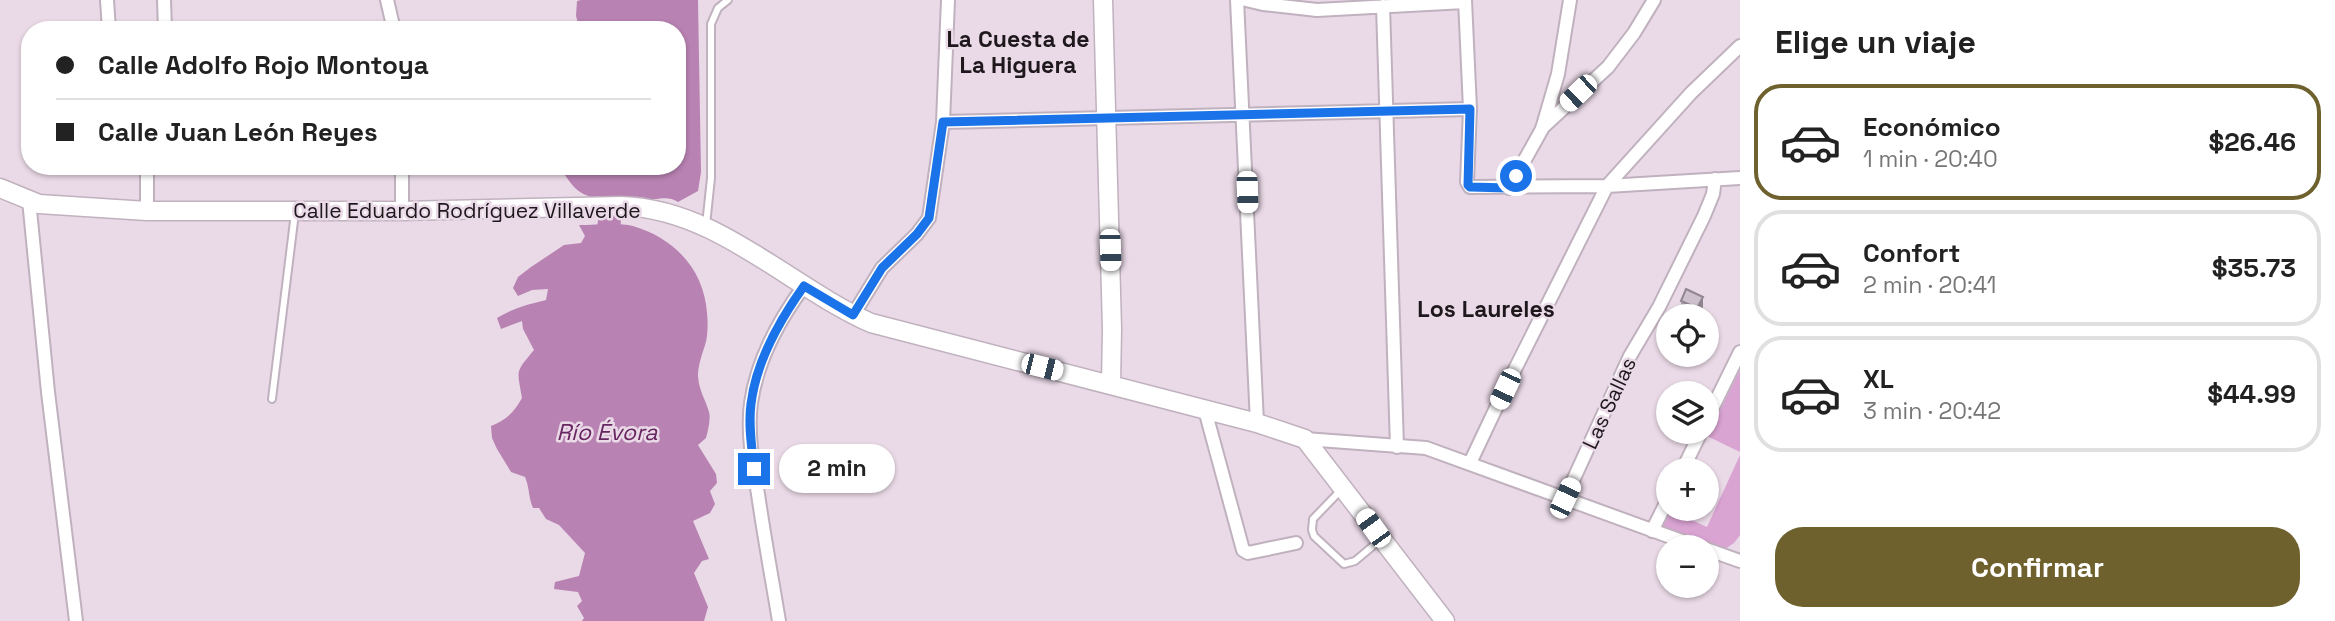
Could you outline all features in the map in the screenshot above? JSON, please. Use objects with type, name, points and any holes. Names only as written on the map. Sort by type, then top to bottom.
[{"type":"street","points":[[107,0],[108,21]]},
{"type":"street","points":[[164,0],[165,21]]},
{"type":"street","points":[[387,0],[392,21]]},
{"type":"street","points":[[853,315],[882,268],[917,234],[929,218],[943,122],[948,0]]},
{"type":"street","points":[[1103,0],[1112,329],[1111,384]]},
{"type":"street","points":[[1237,0],[1257,423]]},
{"type":"street","points":[[1245,0],[1304,9],[1465,1],[1470,109],[1469,186],[1606,186],[1740,178]]},
{"type":"street","points":[[1509,188],[1542,129],[1558,74],[1570,0]]},
{"type":"street","points":[[1542,129],[1608,67],[1634,33],[1654,0]]},
{"type":"street","points":[[1383,6],[1397,447]]},
{"type":"street","points":[[1470,463],[1606,186],[1692,93],[1740,46]]},
{"type":"street","points":[[943,122],[1470,109]]},
{"type":"street","points":[[147,175],[147,211]]},
{"type":"street","points":[[402,175],[402,211]]},
{"type":"street","name":"Las Sallas","points":[[1565,498],[1635,346],[1659,307],[1688,249],[1713,194],[1716,179]]},
{"type":"street","name":"Calle Eduardo Rodríguez Villaverde","points":[[0,188],[39,204],[147,211],[642,207],[668,212],[706,227],[853,315],[892,330],[1111,384],[1257,423],[1305,439]]},
{"type":"street","points":[[29,200],[48,392],[76,621]]},
{"type":"street","points":[[779,621],[754,469],[751,404],[756,376],[767,351],[785,313],[804,286]]},
{"type":"street","points":[[1719,395],[1740,352]]},
{"type":"street","points":[[1205,410],[1243,550],[1248,553],[1296,543]]},
{"type":"street","points":[[1305,439],[1421,447],[1664,535]]},
{"type":"street","points":[[1305,439],[1443,619]]},
{"type":"street","points":[[1652,531],[1657,521]]},
{"type":"street","points":[[1719,554],[1740,561]]},
{"type":"lane","points":[[706,227],[711,178],[710,24],[718,8],[728,0]]},
{"type":"lane","points":[[272,399],[295,211]]},
{"type":"lane","points":[[1343,489],[1312,519],[1314,536],[1344,564],[1355,561],[1381,540]]},
{"type":"shaded area","points":[[1740,370],[1740,452],[1719,442],[1719,412]]},
{"type":"shaded area","points":[[1740,455],[1740,535],[1734,543],[1722,551],[1719,550],[1719,535],[1676,535],[1659,529],[1663,521],[1694,521],[1707,527],[1710,521],[1719,521],[1719,501]]},
{"type":"water","points":[[698,0],[701,172],[698,191],[678,202],[668,198],[607,199],[586,195],[577,190],[564,175],[686,175],[686,21],[577,21],[577,1]]},
{"type":"water","name":"Río Évora","points":[[579,225],[627,225],[661,238],[674,247],[693,269],[705,297],[707,334],[698,376],[710,418],[706,438],[698,445],[716,474],[717,483],[710,491],[715,504],[710,513],[693,521],[709,559],[702,561],[694,573],[708,607],[704,621],[582,621],[584,618],[577,606],[582,601],[578,592],[554,589],[555,582],[579,576],[585,553],[559,525],[546,519],[539,508],[533,508],[525,477],[511,472],[492,438],[491,426],[510,415],[522,398],[519,372],[534,350],[523,329],[522,321],[501,329],[497,318],[520,307],[546,300],[548,289],[532,290],[518,296],[513,288],[518,277],[564,245],[581,243],[585,236]]},
{"type":"building","points":[[1686,289],[1703,297],[1699,304],[1681,301]]},
{"type":"waterway","name":"Río Évora","points":[[606,256],[614,175]]},
{"type":"district","name":"La Cuesta de La Higuera","points":[[1018,52]]},
{"type":"district","name":"Los Laureles","points":[[1486,309]]},
{"type":"route","points":[[754,469],[750,424],[756,376],[785,313],[804,286],[853,315],[882,268],[917,234],[929,218],[943,122],[1470,109],[1468,185],[1509,188],[1516,176]]}]
